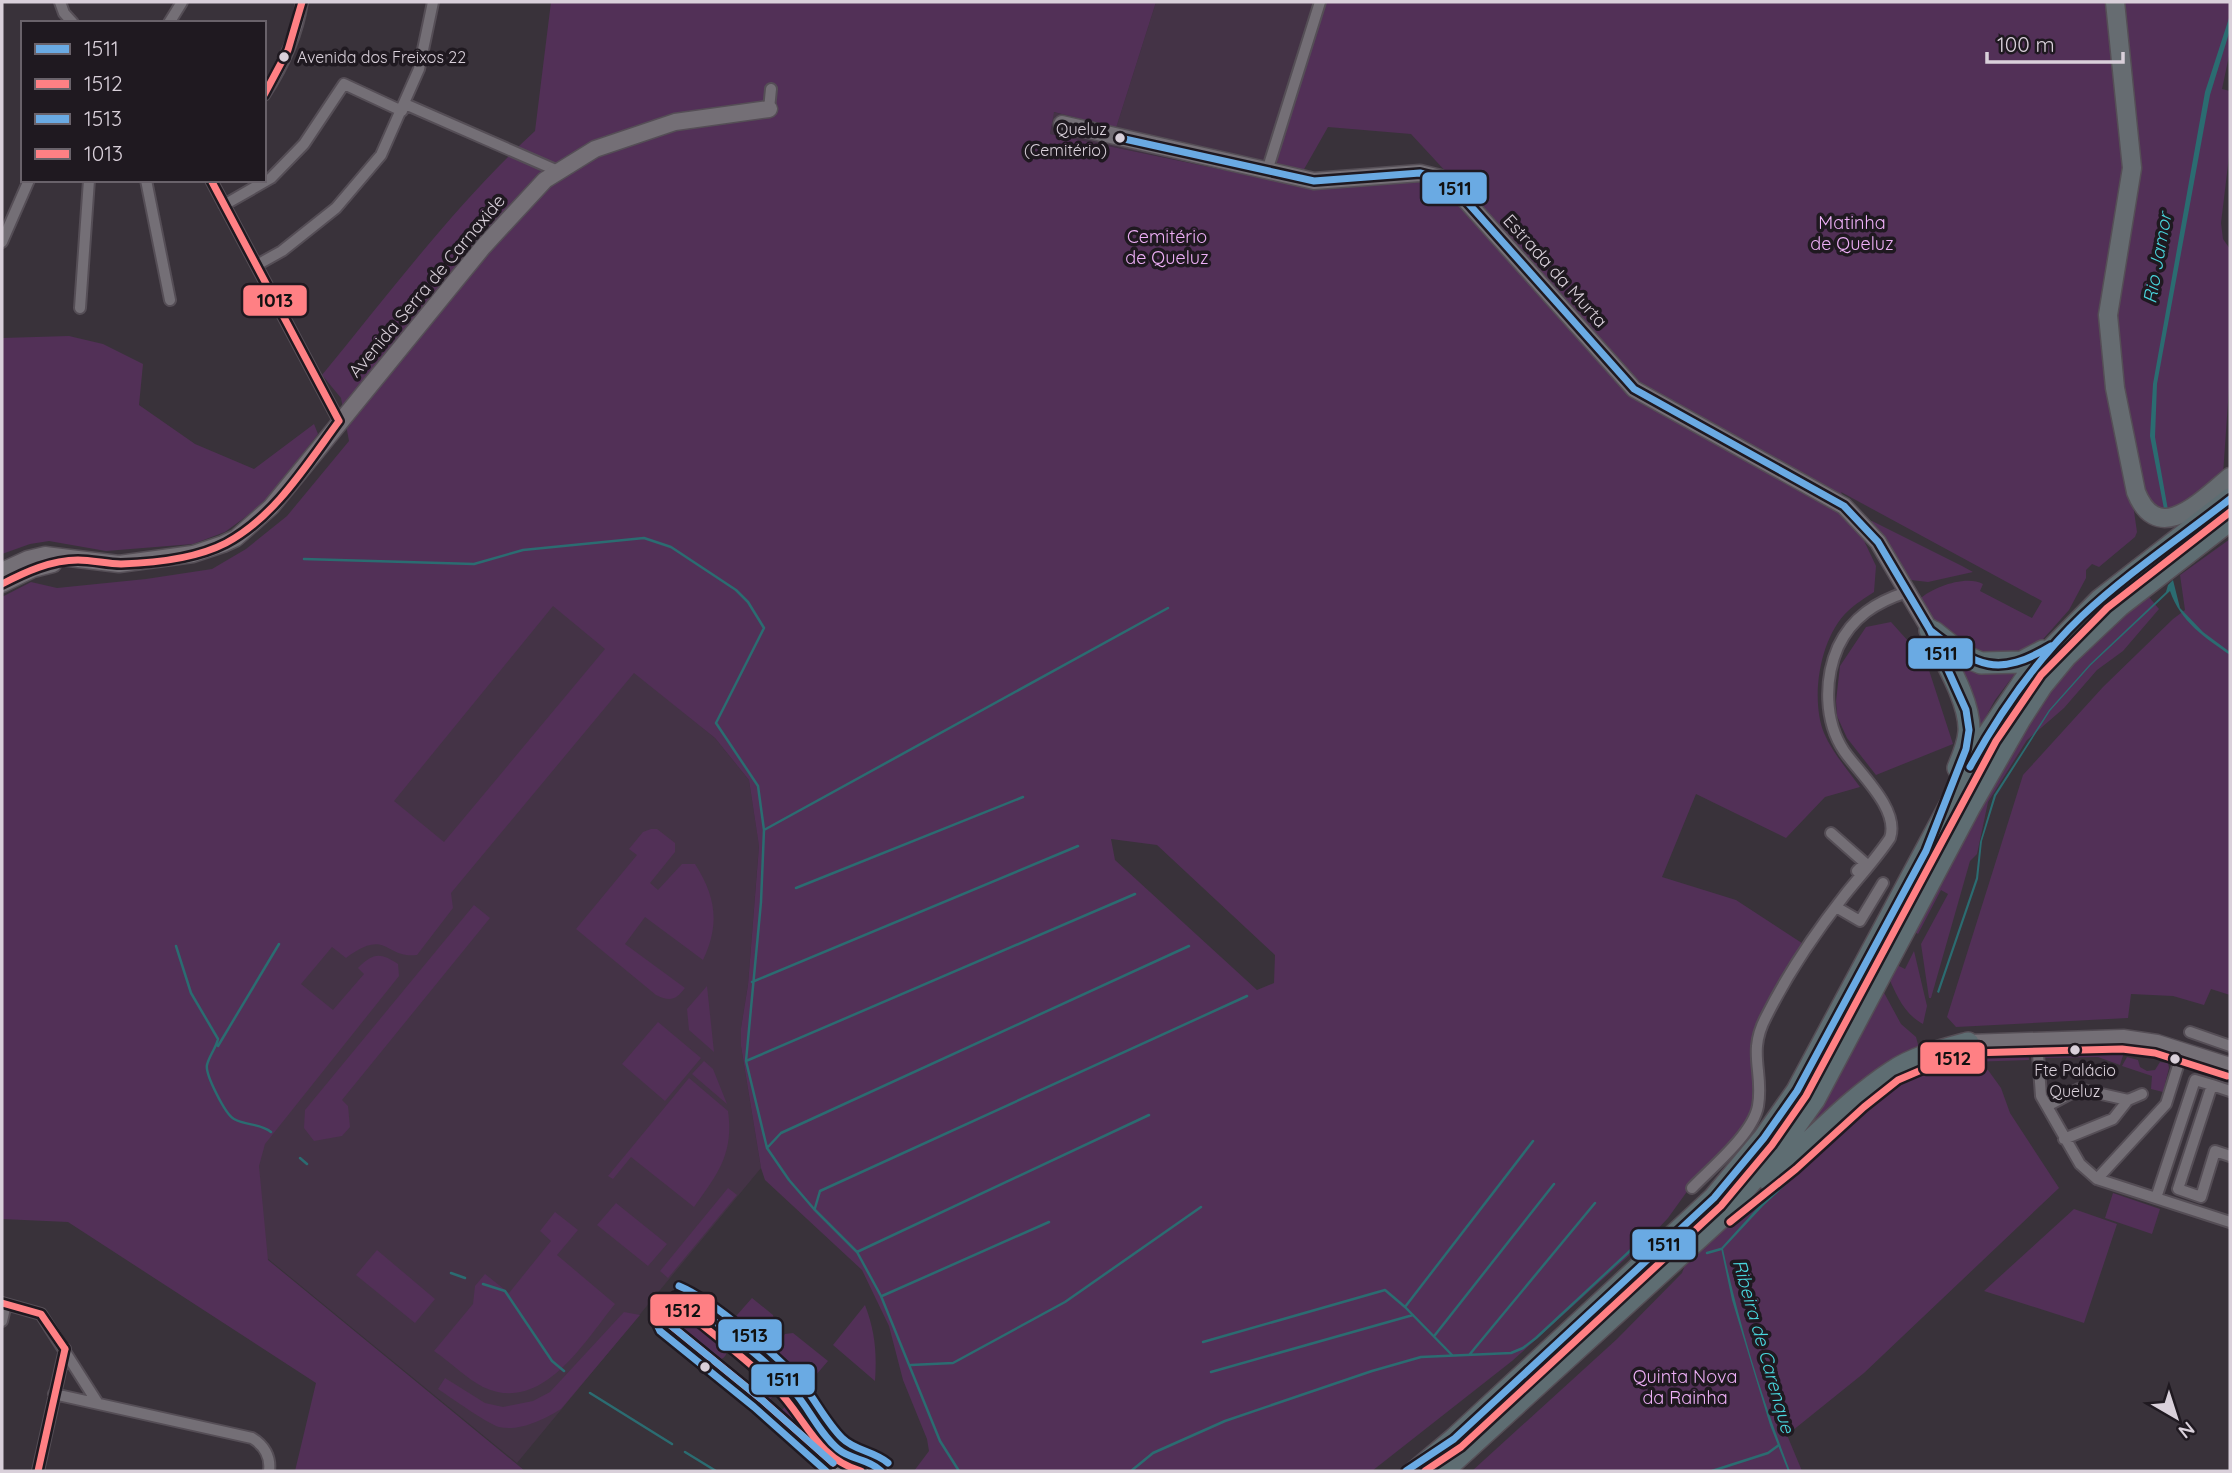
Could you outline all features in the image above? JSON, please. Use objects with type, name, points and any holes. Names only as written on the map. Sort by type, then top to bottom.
[{"type":"highway","points":[[1443,1471],[1460,1445],[1714,1198],[1764,1138],[1797,1091],[1987,736],[2033,668],[2100,600],[2230,499]]},
{"type":"highway","points":[[1728,1209],[1779,1149],[1814,1100],[1969,808],[2014,728],[2042,685],[2066,656],[2119,606],[2230,520]]},
{"type":"highway","points":[[1930,630],[1964,656],[1980,663],[2022,662],[2054,645]]},
{"type":"highway","points":[[1926,851],[1966,749],[1969,730],[1966,710],[1930,630]]},
{"type":"highway","points":[[1416,1471],[1460,1445],[1728,1209],[1789,1161],[1857,1098],[1893,1071],[1936,1052],[1968,1042]]},
{"type":"highway","points":[[1406,1471],[1460,1445]]},
{"type":"highway","points":[[1449,1471],[1460,1445]]},
{"type":"main road","points":[[2115,2],[2132,168],[2108,315],[2115,388],[2136,492],[2141,505],[2149,514],[2158,519],[2172,518],[2198,503],[2230,477]]},
{"type":"street","points":[[60,2],[64,13],[71,21]]},
{"type":"street","points":[[170,21],[182,2]]},
{"type":"street","points":[[266,91],[288,54],[302,2]]},
{"type":"street","points":[[257,265],[282,251],[336,208],[381,155],[419,69],[433,2]]},
{"type":"street","points":[[1267,171],[1320,2]]},
{"type":"street","points":[[266,181],[304,144],[344,84],[558,171]]},
{"type":"street","points":[[769,109],[771,89]]},
{"type":"street","name":"Avenida Serra de Carnaxide","points":[[2,571],[28,559],[45,555],[119,564],[193,554],[223,544],[255,523],[271,508],[483,247],[538,187],[558,171],[595,149],[675,122],[769,109]]},
{"type":"street","name":"Estrada da Murta","points":[[1062,124],[1267,171],[1323,181],[1420,173],[1451,184],[1634,389],[1844,506],[1878,542],[1930,630]]},
{"type":"street","points":[[2,242],[28,182]]},
{"type":"street","points":[[80,308],[89,182]]},
{"type":"street","points":[[146,182],[170,300]]},
{"type":"street","points":[[212,182],[339,421]]},
{"type":"street","points":[[225,205],[264,182]]},
{"type":"street","name":"Avenida Serra de Carnaxide","points":[[2,584],[33,569],[76,560]]},
{"type":"street","points":[[1692,1188],[1750,1124],[1758,1108],[1755,1049],[1757,1035],[1793,971],[1836,907],[1879,855],[1893,829],[1889,814],[1872,785],[1843,749],[1830,719],[1828,705],[1833,660],[1850,626],[1863,613],[1883,600],[1907,592]]},
{"type":"street","points":[[1831,833],[1864,863],[1846,884]]},
{"type":"street","points":[[1836,907],[1860,921],[1883,883]]},
{"type":"street","points":[[2190,1032],[2230,1046]]},
{"type":"street","points":[[1968,1042],[2105,1037],[2157,1043],[2230,1066]]},
{"type":"street","points":[[2037,1040],[2041,1096],[2080,1164],[2097,1179],[2230,1223]]},
{"type":"street","points":[[2097,1179],[2166,1104],[2183,1050]]},
{"type":"street","points":[[2156,1198],[2195,1080],[2230,1091]]},
{"type":"street","points":[[2212,1085],[2178,1189],[2201,1196],[2215,1151],[2230,1156]]},
{"type":"street","points":[[2047,1106],[2079,1088],[2128,1100]]},
{"type":"street","points":[[2064,1139],[2113,1119],[2128,1100],[2142,1094]]},
{"type":"street","points":[[2,1321],[4,1303],[41,1314],[97,1402]]},
{"type":"street","points":[[38,1471],[65,1349]]},
{"type":"street","points":[[54,1394],[252,1438],[267,1453],[269,1471]]},
{"type":"street","points":[[839,1471],[848,1463],[857,1460],[874,1464],[881,1471]]},
{"type":"shaded area","points":[[1156,2],[1324,2],[1271,179],[1050,134],[1053,112],[1116,128]]},
{"type":"shaded area","points":[[531,587],[715,738],[749,780],[759,845],[741,1046],[761,1168],[517,1463],[94,1116]]},
{"type":"green space","points":[[551,2],[1156,2],[1116,128],[1054,112],[1050,134],[1306,187],[1403,178],[1461,188],[1411,134],[1328,127],[1303,171],[1267,171],[1324,2],[2107,2],[2124,165],[2101,309],[2122,455],[2137,532],[2135,537],[2099,567],[2092,564],[2086,570],[2086,578],[2069,610],[2036,647],[2021,656],[1986,658],[1954,644],[1920,603],[1920,599],[1941,587],[1968,581],[1983,584],[1980,591],[2032,618],[2042,601],[1841,492],[1876,566],[1874,592],[1848,611],[1830,636],[1820,669],[1818,703],[1827,740],[1860,787],[1825,797],[1786,838],[1696,794],[1662,877],[1736,900],[1808,947],[1757,1035],[1750,1124],[1696,1179],[1654,1233],[1512,1361],[1372,1471],[914,1471],[929,1451],[927,1439],[903,1380],[889,1326],[862,1270],[765,1180],[761,1168],[741,1046],[759,846],[749,780],[715,738],[634,673],[451,893],[453,908],[417,955],[398,953],[378,944],[360,949],[346,958],[332,947],[301,984],[333,1010],[364,974],[358,968],[368,959],[381,956],[398,964],[399,976],[265,1144],[259,1166],[268,1260],[525,1471],[295,1471],[316,1383],[68,1222],[2,1219],[2,597],[31,582],[57,588],[212,569],[246,549],[287,516],[349,441],[341,398],[322,375],[451,218],[535,131]],"holes":[[[553,606],[605,649],[444,842],[394,801]],[[1111,839],[1157,845],[1275,955],[1274,983],[1257,990],[1115,860]]]},
{"type":"green space","points":[[2123,2],[2230,2],[2230,51],[2222,89],[2230,91],[2230,148],[2221,223],[2223,239],[2230,249],[2230,374],[2223,474],[2175,512],[2150,504],[2141,494],[2120,376],[2114,303],[2126,232]]},
{"type":"green space","points":[[69,336],[103,344],[143,364],[139,405],[195,444],[254,469],[314,424],[318,434],[263,504],[225,532],[193,544],[106,551],[49,541],[30,544],[2,554],[2,338]]},
{"type":"green space","points":[[1870,522],[1973,572],[1928,582],[1911,580]]},
{"type":"green space","points":[[2230,539],[2230,995],[2211,989],[2204,1005],[2173,996],[2131,994],[2128,1018],[1956,1027],[1947,1017],[2023,775],[2103,687],[2185,610],[2180,575]]},
{"type":"green space","points":[[2149,597],[2159,609],[2123,651],[2097,670],[2064,708],[2027,740],[1988,802],[1977,854],[1970,861],[1929,998],[1921,944],[1948,894],[1941,890],[1918,934],[1911,930],[1995,778],[2060,676],[2120,619]]},
{"type":"green space","points":[[1891,622],[1926,661],[1953,744],[1876,775],[1847,738],[1837,716],[1836,701],[1840,666],[1866,627]]},
{"type":"green space","points":[[1946,650],[2017,671],[1995,700],[1977,733]]},
{"type":"green space","points":[[657,829],[675,843],[675,852],[650,883],[658,890],[682,864],[695,864],[708,888],[713,911],[712,934],[703,960],[645,917],[625,944],[685,988],[679,995],[669,999],[656,995],[576,929],[637,855],[629,849],[643,832]]},
{"type":"green space","points":[[474,905],[490,918],[342,1100],[348,1106],[350,1127],[342,1136],[314,1141],[304,1128],[305,1110]]},
{"type":"green space","points":[[1914,951],[1927,1006],[1923,1024],[1906,1009],[1888,976],[1895,964],[1905,969]]},
{"type":"green space","points":[[707,986],[714,1052],[689,1030],[687,1009]]},
{"type":"green space","points":[[1882,989],[1901,1024],[1916,1037],[1920,1052],[1790,1153]]},
{"type":"green space","points":[[658,1022],[701,1058],[665,1101],[622,1064]]},
{"type":"green space","points":[[2105,1047],[2125,1049],[2120,1065],[2098,1057],[2043,1058],[2043,1051],[2094,1052]]},
{"type":"green space","points":[[2028,1048],[2029,1060],[1969,1062],[1969,1052]]},
{"type":"green space","name":"Quinta Nova da Rainha","points":[[1962,1053],[1961,1073],[1988,1070],[2001,1088],[2010,1113],[2059,1188],[1864,1373],[1787,1435],[1802,1471],[1472,1471],[1617,1339],[1682,1273],[1685,1265],[1791,1165],[1902,1074]]},
{"type":"green space","points":[[2127,1057],[2138,1060],[2140,1067],[2147,1071],[2155,1070],[2160,1062],[2168,1063],[2163,1092],[2151,1089],[2152,1076],[2122,1066]]},
{"type":"green space","points":[[704,1061],[713,1069],[727,1104],[692,1074]]},
{"type":"green space","points":[[689,1078],[728,1111],[729,1126],[729,1139],[722,1162],[694,1207],[631,1157],[613,1179],[608,1176]]},
{"type":"green space","points":[[728,1188],[737,1195],[668,1278],[660,1271]]},
{"type":"green space","points":[[2113,1193],[2160,1209],[2152,1234],[2105,1218]]},
{"type":"green space","points":[[616,1203],[667,1244],[648,1266],[597,1225]]},
{"type":"green space","points":[[2074,1209],[2117,1224],[2084,1323],[1984,1291]]},
{"type":"green space","points":[[555,1212],[578,1230],[557,1255],[615,1304],[575,1354],[543,1383],[524,1391],[504,1393],[483,1387],[434,1351],[473,1304],[475,1286],[485,1274],[509,1293],[551,1241],[540,1231]]},
{"type":"green space","points":[[377,1250],[435,1299],[415,1323],[356,1275]]},
{"type":"green space","points":[[752,1298],[773,1315],[774,1319],[769,1332],[755,1342],[730,1323]]},
{"type":"green space","points":[[682,1305],[727,1343],[723,1358],[712,1361],[671,1328],[667,1316],[669,1311]]},
{"type":"green space","points":[[865,1305],[874,1342],[875,1381],[833,1345]]},
{"type":"green space","points":[[624,1312],[640,1315],[561,1409],[540,1420],[515,1428],[499,1427],[438,1389],[445,1378],[485,1403],[503,1407],[533,1401],[550,1392]]},
{"type":"green space","points":[[793,1333],[828,1361],[803,1390],[791,1374],[767,1355],[785,1334]]},
{"type":"green space","points":[[763,1375],[772,1379],[776,1388],[772,1397],[763,1401],[754,1397],[750,1388],[754,1379]]},
{"type":"green space","points":[[790,1399],[836,1460],[834,1463],[775,1415]]},
{"type":"water","points":[[2230,15],[2230,30],[2210,95],[2157,384],[2155,437],[2168,510],[2164,509],[2150,436],[2153,384],[2205,92]]},
{"type":"water","points":[[2173,580],[2180,608],[2203,632],[2230,652],[2230,655],[2202,635],[2187,620],[2170,591],[2091,665],[2050,711],[1996,796],[1982,841],[1978,879],[1939,993],[1937,992],[1976,878],[1980,842],[1994,795],[2049,710],[2090,664],[2166,592]]},
{"type":"water","points":[[1858,1116],[1763,1206],[1723,1249],[1752,1361],[1788,1471],[1770,1425],[1732,1300],[1721,1248],[1761,1204]]},
{"type":"waterway","points":[[304,559],[474,564],[523,550],[644,538],[671,547],[736,590],[748,602],[764,628],[716,723],[758,786],[764,830],[761,902],[746,1061],[767,1148],[789,1180],[814,1209],[857,1252],[881,1296],[940,1441],[959,1471]]},
{"type":"waterway","points":[[764,830],[1168,608]]},
{"type":"waterway","points":[[796,888],[1023,797]]},
{"type":"waterway","points":[[752,982],[1078,846]]},
{"type":"waterway","points":[[746,1061],[1135,894]]},
{"type":"waterway","points":[[218,1046],[279,944]]},
{"type":"waterway","points":[[176,946],[191,993],[218,1039],[207,1065],[216,1093],[234,1119],[271,1132]]},
{"type":"waterway","points":[[767,1148],[781,1133],[1189,946]]},
{"type":"waterway","points":[[815,1208],[820,1191],[1247,996]]},
{"type":"waterway","points":[[857,1252],[1149,1115]]},
{"type":"waterway","points":[[1452,1355],[1405,1307],[1533,1141]]},
{"type":"waterway","points":[[300,1158],[307,1164]]},
{"type":"waterway","points":[[1435,1335],[1554,1184]]},
{"type":"waterway","points":[[1470,1354],[1595,1203]]},
{"type":"waterway","points":[[911,1365],[953,1363],[1065,1302],[1201,1207]]},
{"type":"waterway","points":[[882,1296],[1049,1222]]},
{"type":"waterway","points":[[1131,1471],[1153,1453],[1225,1421],[1372,1371],[1421,1357],[1511,1353],[1523,1348],[1632,1249],[1650,1243]]},
{"type":"waterway","points":[[1707,1253],[1721,1249]]},
{"type":"waterway","points":[[451,1273],[465,1278]]},
{"type":"waterway","points":[[483,1284],[505,1291],[552,1361],[564,1371]]},
{"type":"waterway","points":[[1203,1342],[1385,1290],[1405,1307]]},
{"type":"waterway","points":[[1211,1372],[1413,1315]]},
{"type":"waterway","points":[[590,1393],[672,1444]]},
{"type":"waterway","name":"Ribeira de Carenque","points":[[1712,1471],[1768,1453],[1779,1445]]},
{"type":"waterway","points":[[685,1452],[716,1471]]},
{"type":"transit line","name":"1013","points":[[266,91],[288,50],[302,2]]},
{"type":"transit line","name":"1511","points":[[1120,138],[1314,181],[1420,173],[1451,184],[1634,389],[1844,506],[1878,542],[1930,630],[1966,710],[1969,730],[1966,749],[1926,851],[1797,1091],[1764,1138],[1714,1198],[1454,1439],[1406,1471]]},
{"type":"transit line","name":"1013","points":[[212,182],[339,421]]},
{"type":"transit line","name":"1013","points":[[2,584],[29,571],[58,562],[78,560],[121,564],[162,561],[189,556],[226,543],[244,532],[275,504],[339,421]]},
{"type":"transit line","name":"1511","points":[[1970,767],[2020,687],[2065,633],[2118,585],[2230,499]]},
{"type":"transit line","name":"1512","points":[[1425,1471],[1461,1447],[1721,1206],[1772,1145],[1806,1096],[1996,741],[2041,675],[2107,608],[2230,512]]},
{"type":"transit line","name":"1511","points":[[1931,631],[1962,653],[1988,664],[2016,662],[2051,646]]},
{"type":"transit line","name":"1512","points":[[1730,1222],[1796,1169],[1898,1080],[1940,1062],[1970,1053],[2122,1049],[2155,1053],[2227,1076]]},
{"type":"transit line","name":"1513","points":[[679,1286],[727,1316],[779,1361],[804,1386],[842,1438],[888,1463]]},
{"type":"transit line","name":"1511","points":[[675,1296],[690,1302],[768,1365],[792,1389],[825,1436],[838,1449],[881,1471]]},
{"type":"transit line","name":"1013","points":[[2,1303],[41,1314],[65,1349]]},
{"type":"transit line","name":"1512","points":[[833,1463],[761,1399],[669,1324],[666,1319],[670,1312],[676,1308],[685,1311],[742,1357],[786,1399],[822,1447],[833,1457],[861,1471]]},
{"type":"transit line","name":"1513","points":[[664,1314],[669,1324],[761,1399],[833,1463]]},
{"type":"transit line","name":"1511","points":[[654,1318],[660,1331],[754,1407],[826,1471]]},
{"type":"transit line","name":"1013","points":[[38,1471],[65,1349]]},
{"type":"place","name":"Avenida dos Freixos 22","points":[[284,57]]},
{"type":"place","name":"Queluz (Cemitério)","points":[[1120,138]]},
{"type":"place","name":"Fte Palácio Queluz","points":[[2075,1050]]},
{"type":"park label","name":"Matinha de Queluz","points":[[1852,234]]},
{"type":"park label","name":"Cemitério de Queluz","points":[[1167,247]]},
{"type":"water label","name":"Rio Jamor","points":[[2157,258]]}]
